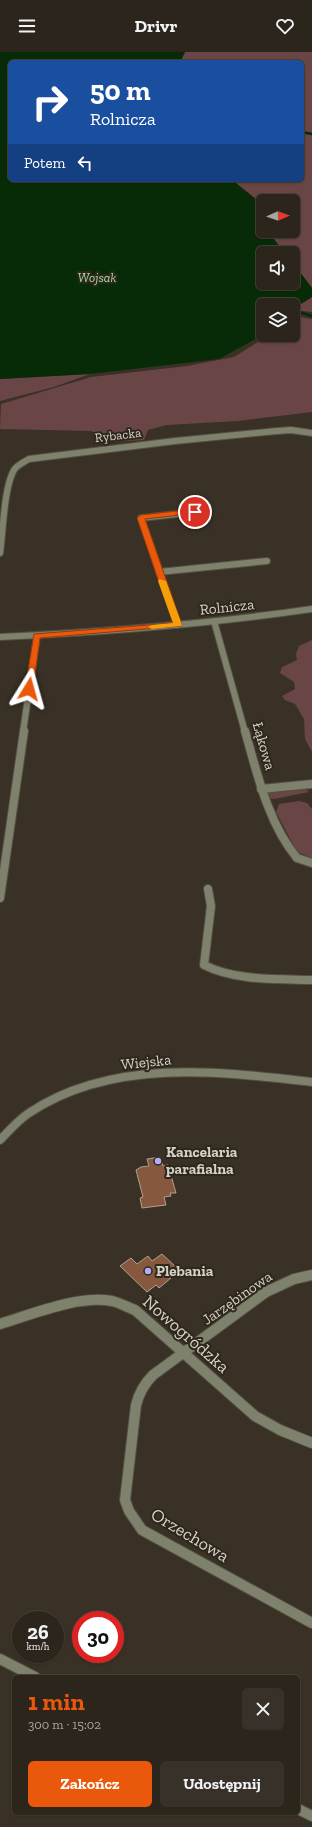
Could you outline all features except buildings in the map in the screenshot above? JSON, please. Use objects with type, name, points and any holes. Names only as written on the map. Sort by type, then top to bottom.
[{"type":"street","name":"Rybacka","points":[[0,553],[3,511],[10,482],[14,471],[20,464],[33,458],[277,431],[291,430],[312,433]]},
{"type":"street","points":[[178,625],[141,518],[195,512]]},
{"type":"street","points":[[159,572],[267,561]]},
{"type":"street","name":"Rolnicza","points":[[0,637],[36,636],[178,625],[312,609]]},
{"type":"street","name":"Łąkowa","points":[[214,621],[261,789],[272,815],[296,857],[303,861],[312,863]]},
{"type":"street","points":[[0,898],[36,636]]},
{"type":"street","points":[[261,789],[311,787]]},
{"type":"street","points":[[208,889],[211,906],[204,965],[215,971],[236,974],[312,980]]},
{"type":"street","name":"Wiejska","points":[[0,1140],[17,1122],[39,1107],[67,1093],[113,1080],[141,1075],[193,1072],[312,1082]]},
{"type":"street","name":"Jarzębinowa","points":[[183,1354],[266,1292],[283,1283],[300,1277],[312,1275]]},
{"type":"street","name":"Nowogródzka","points":[[0,1324],[78,1303],[96,1300],[109,1300],[120,1303],[135,1310],[255,1416],[280,1430],[312,1443]]},
{"type":"street","name":"Orzechowa","points":[[183,1354],[153,1375],[142,1388],[139,1395],[126,1484],[125,1500],[129,1511],[142,1530],[312,1623]]},
{"type":"street","points":[[0,1659],[31,1675]]},
{"type":"street","points":[[300,1809],[312,1816]]},
{"type":"shaded area","points":[[185,52],[312,52],[312,288],[300,272],[300,246],[279,246],[273,238],[300,238],[300,194],[256,194],[256,199],[234,182],[304,182],[304,60],[181,60]]},
{"type":"shaded area","points":[[312,297],[312,312],[300,311],[300,305]]},
{"type":"shaded area","points":[[300,317],[312,319],[312,412],[238,421],[167,425],[148,430],[144,440],[113,442],[91,431],[0,429],[1,404],[91,377],[187,366],[234,357],[258,342],[300,342]]},
{"type":"shaded area","points":[[90,374],[54,387],[0,401],[0,379]]},
{"type":"shaded area","points":[[312,640],[312,752],[305,739],[304,719],[295,704],[285,700],[282,696],[295,689],[294,682],[280,673],[282,667],[297,660],[296,654],[299,646]]},
{"type":"shaded area","points":[[304,788],[309,792],[274,799],[269,798],[267,792]]},
{"type":"shaded area","points":[[299,801],[307,803],[312,809],[312,858],[297,852],[276,812],[279,804]]},
{"type":"water","name":"Wojsak","points":[[0,52],[185,52],[181,60],[8,60],[8,182],[234,182],[256,199],[256,238],[273,238],[279,246],[256,246],[256,290],[300,290],[300,272],[312,288],[312,297],[300,305],[300,298],[256,298],[256,339],[219,359],[90,374],[0,379]]},
{"type":"waterway","points":[[304,132],[312,134]]},
{"type":"waterway","points":[[300,312],[312,316]]},
{"type":"slow traffic","points":[[152,627],[178,625],[162,581]]},
{"type":"place","name":"Kancelaria parafialna","points":[[158,1161]]},
{"type":"place","name":"Plebania","points":[[148,1271]]},
{"type":"route","points":[[29,689],[36,636],[178,625],[141,518],[195,512]]}]
